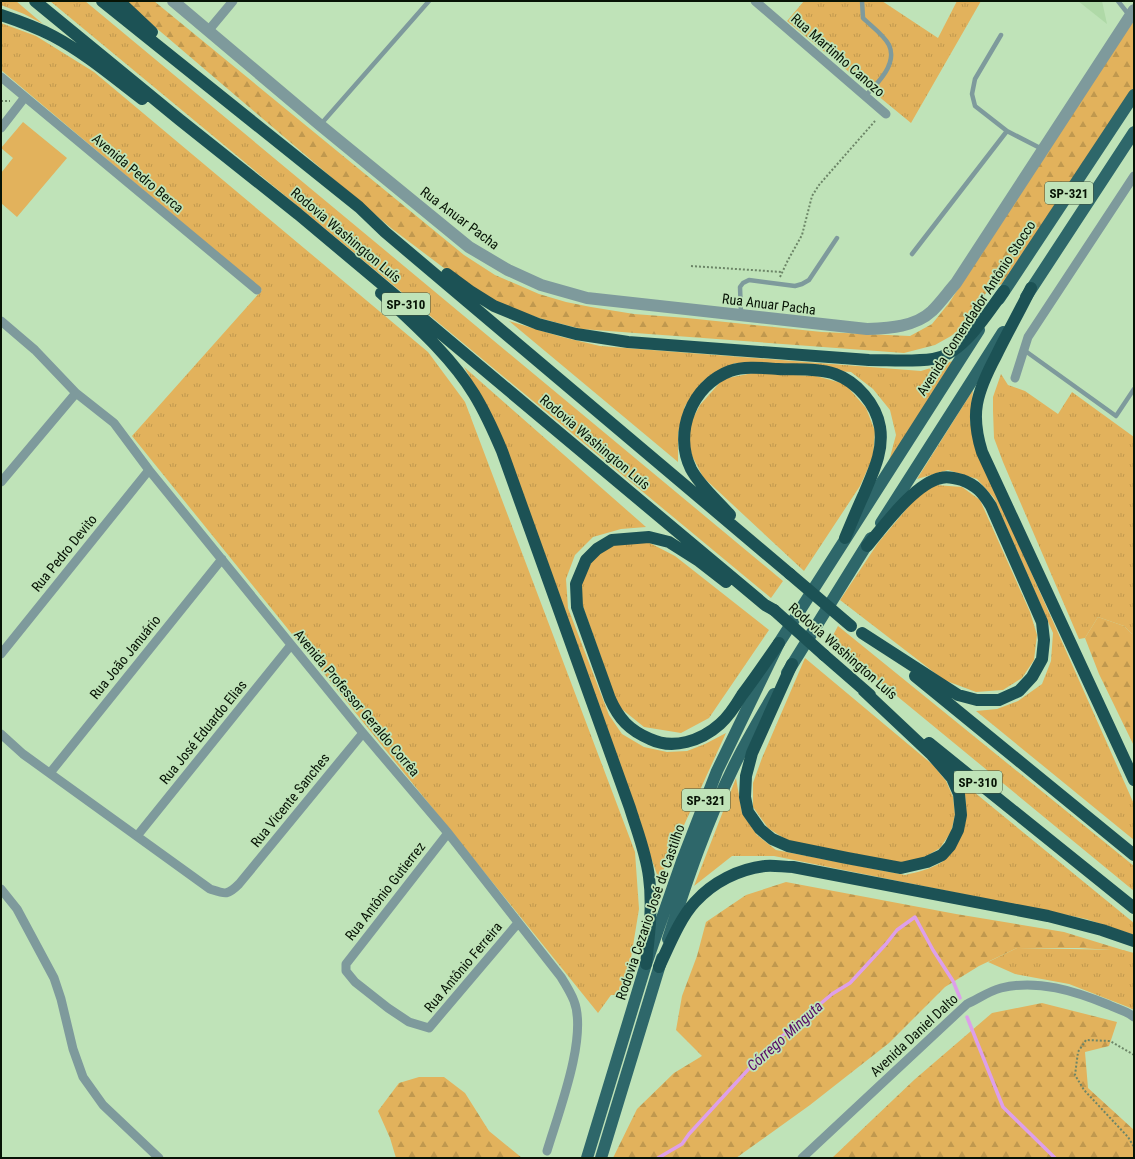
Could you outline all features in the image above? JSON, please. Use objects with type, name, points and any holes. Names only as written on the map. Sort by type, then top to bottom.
[{"type":"highway","name":"Rodovia Washington Luís","points":[[35,1],[180,120],[298,214],[770,608],[864,691],[1134,908]]},
{"type":"highway","name":"Rodovia Washington Luís","points":[[102,1],[359,207],[391,237],[851,626],[862,633],[1134,855]]},
{"type":"highway","points":[[120,1],[209,87]]},
{"type":"highway","points":[[1,15],[31,25],[54,36],[79,52],[158,111],[180,120]]},
{"type":"highway","points":[[359,207],[470,291],[494,306],[518,317],[558,330],[628,342],[869,360],[907,361],[934,359],[953,351],[968,337],[1004,291]]},
{"type":"highway","points":[[298,214],[420,330],[441,352],[456,369],[488,418],[507,465],[630,808],[644,854],[649,877],[650,906],[646,964]]},
{"type":"highway","points":[[1031,288],[980,389],[976,421],[978,437],[982,452],[1134,780]]},
{"type":"highway","points":[[763,551],[697,478],[691,468],[683,442],[690,409],[696,397],[706,386],[718,377],[730,371],[748,368],[817,370],[835,374],[851,383],[865,396],[874,411],[880,427],[881,444],[877,462],[845,538]]},
{"type":"highway","points":[[862,633],[958,695],[977,700],[999,700],[1019,691],[1032,677],[1042,659],[1044,640],[1040,616],[991,506],[984,494],[972,484],[954,478],[942,477],[928,482],[913,493],[866,546]]},
{"type":"highway","points":[[770,608],[728,582],[669,542],[649,537],[612,540],[597,549],[586,560],[576,584],[577,607],[596,662],[616,712],[623,722],[633,731],[657,743],[677,744],[692,740],[706,735],[721,723],[780,643]]},
{"type":"highway","points":[[792,664],[752,753],[746,776],[745,798],[748,812],[760,829],[772,839],[788,846],[901,868],[926,862],[942,855],[950,846],[958,830],[961,815],[959,794],[952,778],[932,755],[864,691]]},
{"type":"highway","points":[[659,966],[684,917],[695,902],[715,885],[739,872],[766,866],[793,867],[1048,916],[1102,930],[1134,941]]},
{"type":"main road","name":"Avenida Comendador Antônio Stocco","points":[[845,538],[1004,291],[1134,95]]},
{"type":"main road","name":"SP-321","points":[[1031,288],[1134,132]]},
{"type":"main road","points":[[866,546],[1031,288]]},
{"type":"main road","name":"Rodovia Cezario José de Castilho","points":[[587,1158],[646,964],[682,862],[717,771],[780,643],[845,538]]},
{"type":"main road","name":"Rodovia Cezario José de Castilho","points":[[601,1158],[659,966],[689,874],[711,818],[752,730],[866,546]]},
{"type":"street","name":"Rua Anuar Pacha","points":[[173,1],[320,126],[471,249],[508,270],[541,286],[587,298],[867,329],[895,327],[914,321],[931,312],[956,283],[1043,150]]},
{"type":"street","points":[[208,31],[233,1]]},
{"type":"street","name":"Rua Martinho Canozo","points":[[754,1],[886,114]]},
{"type":"street","points":[[1043,150],[1132,13]]},
{"type":"street","name":"Avenida Pedro Berca","points":[[1,77],[257,290]]},
{"type":"street","points":[[1,128],[25,97]]},
{"type":"street","points":[[1015,378],[1028,337],[1134,176]]},
{"type":"street","name":"Avenida Professor Geraldo Corrêa","points":[[1,321],[35,350],[76,393],[114,423],[149,470],[363,733],[448,833],[562,977],[575,1002],[579,1030],[571,1070],[546,1151]]},
{"type":"street","points":[[1,482],[76,393]]},
{"type":"street","name":"Rua Pedro Devito","points":[[1,654],[149,470]]},
{"type":"street","name":"Rua João Januário","points":[[50,773],[222,559]]},
{"type":"street","name":"Rua José Eduardo Elias","points":[[137,836],[292,645]]},
{"type":"street","name":"Rua Vicente Sanches","points":[[137,836],[210,888],[223,894],[230,892],[239,884],[363,733]]},
{"type":"street","points":[[1,734],[24,754],[137,836]]},
{"type":"street","name":"Rua Antônio Gutierrez","points":[[429,1028],[409,1022],[388,1008],[355,982],[346,970],[346,966],[448,833]]},
{"type":"street","points":[[1,889],[17,909],[54,978],[61,999],[73,1049],[83,1077],[103,1105],[159,1158]]},
{"type":"street","name":"Rua Antônio Ferreira","points":[[429,1028],[518,923]]},
{"type":"street","name":"Avenida Daniel Dalto","points":[[802,1158],[967,1004],[999,988],[1017,985],[1048,986],[1088,997],[1134,1017]]},
{"type":"lane","points":[[320,126],[429,1]]},
{"type":"lane","points":[[862,1],[863,18],[889,45],[891,53],[891,59],[881,79],[865,96]]},
{"type":"lane","points":[[1118,1],[1132,13]]},
{"type":"lane","points":[[1002,35],[975,79],[972,94],[974,106],[1007,131],[1043,150]]},
{"type":"lane","points":[[912,254],[1007,131]]},
{"type":"lane","points":[[741,316],[740,287],[743,283],[750,280],[796,286],[809,280],[837,238]]},
{"type":"lane","points":[[1024,350],[1116,416],[1134,389]]},
{"type":"path","points":[[777,284],[802,235],[812,196],[819,185],[875,121]]},
{"type":"path","points":[[691,266],[782,272]]},
{"type":"path","points":[[1134,1055],[1110,1041],[1086,1040],[1078,1052],[1075,1075],[1084,1090],[1128,1137],[1134,1147]]},
{"type":"shaded area","points":[[1078,1],[1102,1],[1107,24]]},
{"type":"green space","points":[[1,1],[16,1],[43,24],[24,14],[1,5]]},
{"type":"green space","points":[[50,1],[85,1],[783,581],[771,598]]},
{"type":"green space","points":[[127,1],[154,1],[464,255],[495,275],[539,294],[566,302],[591,307],[634,314],[822,332],[910,336],[932,324],[949,303],[1134,19],[1134,88],[1002,284],[989,289],[961,328],[951,336],[935,345],[904,353],[581,329],[539,318],[494,302],[469,287],[391,228],[134,9]]},
{"type":"green space","points":[[804,1],[882,1],[938,38],[957,1],[981,1],[911,123],[787,21]]},
{"type":"green space","points":[[1,23],[36,36],[94,72],[428,352],[465,402],[635,852],[639,909],[625,995],[611,995],[598,1013],[132,436],[262,290],[1,70]]},
{"type":"green space","points":[[23,122],[67,158],[17,217],[1,203],[1,173],[13,158],[1,148]]},
{"type":"green space","points":[[509,321],[562,337],[600,346],[921,371],[956,360],[889,461],[896,435],[890,410],[873,389],[851,372],[735,363],[703,381],[685,406],[678,433],[678,462]]},
{"type":"green space","points":[[464,367],[646,527],[621,529],[593,537],[575,555],[566,579],[568,608],[609,715],[622,734],[644,747],[667,752],[687,751],[726,733],[659,880],[503,441],[485,404]]},
{"type":"green space","points":[[753,373],[816,376],[845,384],[866,408],[875,431],[873,457],[860,486],[804,571],[703,477],[689,450],[690,424],[700,405],[723,379]]},
{"type":"green space","points":[[1001,374],[1008,385],[1025,391],[1058,414],[1072,392],[1134,437],[1134,634],[1132,634],[1124,626],[1098,617],[1085,638],[1079,639],[994,438],[993,397]]},
{"type":"green space","points":[[973,390],[970,422],[976,448],[1134,804],[1134,840],[976,711],[997,709],[1018,701],[1042,684],[1051,661],[1053,633],[994,498],[977,479],[948,470],[917,479]]},
{"type":"green space","points":[[936,485],[962,487],[980,500],[1030,612],[1037,635],[1034,660],[1022,678],[1003,690],[976,692],[944,680],[840,600],[878,543],[919,494]]},
{"type":"green space","points":[[648,542],[675,556],[769,630],[709,718],[681,733],[644,727],[618,706],[579,595],[584,565],[605,546]]},
{"type":"green space","points":[[1098,617],[1124,626],[1132,634],[1134,634],[1134,746],[1099,674],[1085,638]]},
{"type":"green space","points":[[838,626],[1134,866],[1134,891],[830,641]]},
{"type":"green space","points":[[805,658],[933,765],[946,781],[953,797],[955,815],[951,832],[940,848],[925,857],[903,863],[788,841],[768,828],[753,807],[753,783],[762,758]]},
{"type":"green space","points":[[736,778],[742,813],[757,835],[776,850],[905,875],[929,868],[942,862],[957,844],[966,819],[966,802],[963,783],[1134,923],[1134,935],[1086,919],[774,856],[732,856],[694,886]]},
{"type":"green space","points":[[786,882],[956,914],[1064,932],[1126,951],[1080,948],[1017,948],[979,966],[945,987],[889,1043],[810,1105],[736,1158],[613,1158],[637,1109],[674,1073],[702,1056],[676,1030],[682,996],[697,956],[706,922],[746,895]]},
{"type":"green space","points":[[1017,948],[1123,950],[1134,953],[1134,1010],[1069,984],[1015,974],[988,962]]},
{"type":"green space","points":[[1042,1003],[1117,1022],[1109,1046],[1085,1052],[1088,1088],[1134,1130],[1134,1158],[832,1158],[914,1080],[992,1013]]},
{"type":"green space","points":[[419,1077],[444,1077],[465,1093],[489,1131],[522,1158],[396,1158],[390,1138],[378,1111],[399,1083]]},
{"type":"waterway","name":"Córrego Minguta","points":[[658,1158],[682,1144],[689,1134],[767,1049],[832,994],[850,983],[897,930],[915,917],[933,950],[953,981],[960,998]]},
{"type":"waterway","points":[[967,1017],[1003,1107],[1055,1158]]}]
